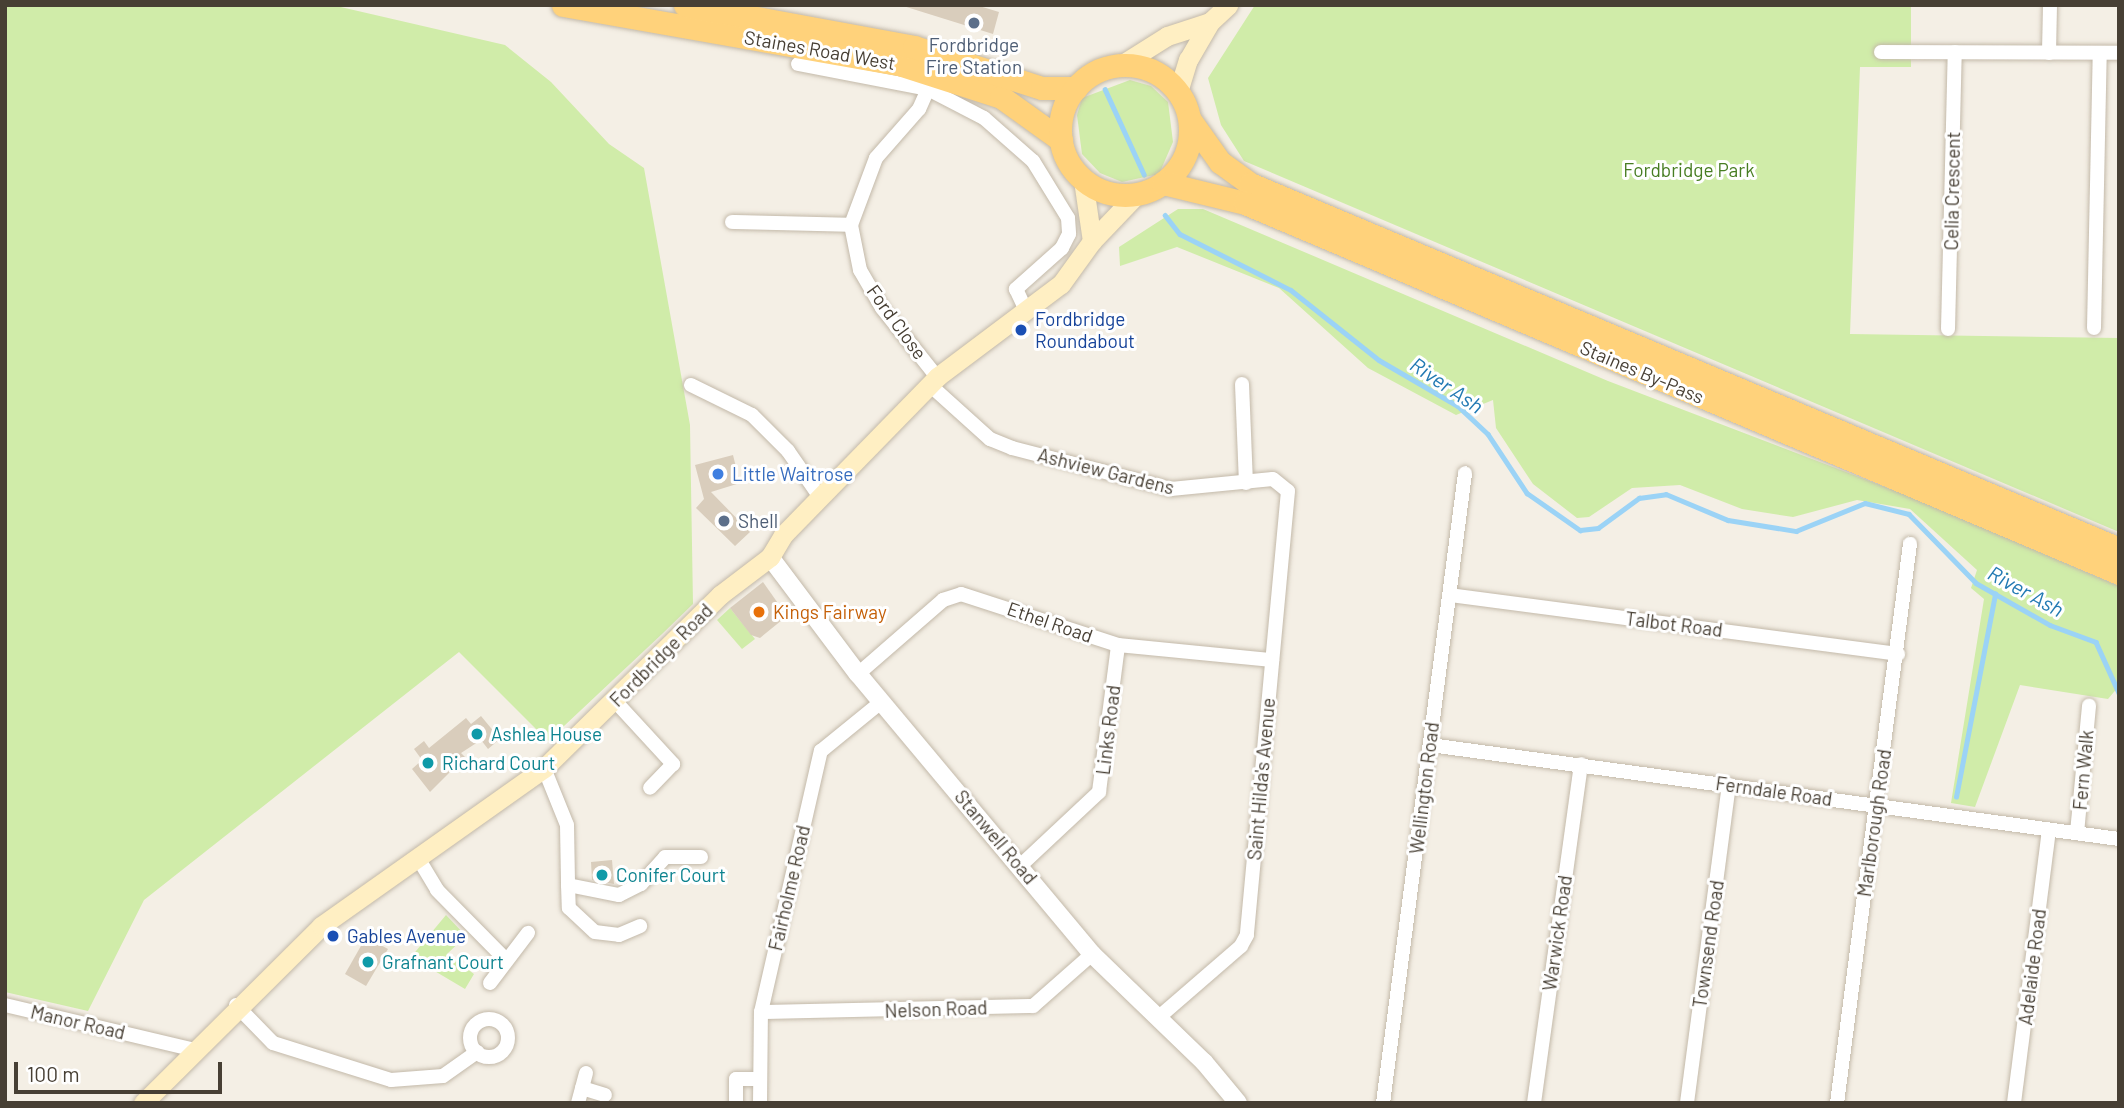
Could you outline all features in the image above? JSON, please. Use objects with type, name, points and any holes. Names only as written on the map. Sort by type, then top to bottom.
[{"type":"highway","name":"Staines Road West","points":[[563,5],[899,64],[1001,97],[1061,140]]},
{"type":"highway","name":"Staines Road West","points":[[685,5],[903,45],[1042,88],[1076,88]]},
{"type":"highway","points":[[1121,65],[1147,69],[1178,92],[1190,120],[1185,156],[1163,183],[1136,195],[1113,195],[1083,180],[1061,140],[1063,110],[1076,88],[1099,71],[1121,65]]},
{"type":"highway","name":"Staines By-Pass","points":[[1190,120],[1220,162],[1250,184],[2119,549]]},
{"type":"highway","name":"Staines By-Pass","points":[[1163,183],[1244,202],[2119,573]]},
{"type":"main road","points":[[1178,92],[1188,60],[1210,22],[1228,5]]},
{"type":"main road","points":[[1121,65],[1167,36],[1210,22]]},
{"type":"main road","points":[[1083,180],[1092,241]]},
{"type":"main road","name":"Fordbridge Road","points":[[143,1103],[191,1049],[321,926],[544,768],[720,595],[770,557],[820,497],[934,381],[1061,285],[1092,241],[1136,195]]},
{"type":"street","points":[[2049,53],[2050,5]]},
{"type":"street","points":[[1881,52],[2119,53]]},
{"type":"street","name":"Celia Crescent","points":[[1948,329],[1955,52]]},
{"type":"street","points":[[2094,328],[2100,53]]},
{"type":"street","points":[[798,64],[928,89],[985,118],[1033,160],[1068,218],[1062,248],[1016,289],[1026,310]]},
{"type":"street","points":[[732,222],[851,225],[876,158],[919,109],[928,89]]},
{"type":"street","name":"Ford Close","points":[[851,225],[860,270],[881,308],[934,381]]},
{"type":"street","name":"Ashview Gardens","points":[[934,381],[990,439],[1012,448],[1171,489],[1283,482],[1287,502]]},
{"type":"street","points":[[1242,384],[1246,483]]},
{"type":"street","points":[[697,392],[752,415],[788,452],[820,497]]},
{"type":"street","name":"Wellington Road","points":[[1383,1103],[1465,473]]},
{"type":"street","name":"Saint Hilda's Avenue","points":[[1158,1018],[1241,946],[1247,935],[1287,502]]},
{"type":"street","name":"Marlborough Road","points":[[1837,1103],[1898,654],[1910,544]]},
{"type":"street","name":"Stanwell Road","points":[[770,557],[858,674],[1021,865],[1092,954],[1158,1018],[1238,1103]]},
{"type":"street","name":"Ethel Road","points":[[858,674],[947,597],[961,594],[1118,645],[1272,660]]},
{"type":"street","name":"Talbot Road","points":[[1450,595],[1898,654]]},
{"type":"street","name":"Links Road","points":[[1021,865],[1099,792],[1118,645]]},
{"type":"street","points":[[615,701],[677,760],[650,788]]},
{"type":"street","name":"Fairholme Road","points":[[760,1103],[761,1012],[821,751],[881,702]]},
{"type":"street","name":"Fern Walk","points":[[2077,833],[2089,706]]},
{"type":"street","name":"Ferndale Road","points":[[1430,745],[2119,839]]},
{"type":"street","name":"Warwick Road","points":[[1534,1103],[1581,764]]},
{"type":"street","points":[[544,768],[567,825],[569,908],[595,932],[619,935],[640,926]]},
{"type":"street","name":"Townsend Road","points":[[1687,1103],[1729,785]]},
{"type":"street","name":"Adelaide Road","points":[[2014,1103],[2049,830]]},
{"type":"street","points":[[568,885],[619,895],[641,884],[665,857],[701,857]]},
{"type":"street","points":[[418,859],[446,900],[506,960]]},
{"type":"street","points":[[489,983],[528,933]]},
{"type":"street","name":"Nelson Road","points":[[761,1012],[1033,1006],[1092,954]]},
{"type":"street","name":"Manor Road","points":[[5,1005],[191,1049]]},
{"type":"street","points":[[236,1005],[273,1044],[391,1080],[443,1076],[477,1052]]},
{"type":"street","points":[[736,1103],[736,1079],[760,1079]]},
{"type":"street","points":[[578,1103],[584,1081],[605,1095]]},
{"type":"green space","points":[[5,5],[332,5],[505,45],[551,82],[609,144],[644,168],[690,425],[693,604],[548,741],[459,652],[144,900],[88,1011],[5,992]]},
{"type":"green space","name":"Fordbridge Park","points":[[1255,5],[1911,5],[1911,67],[1860,67],[1850,334],[2119,338],[2119,532],[1244,161],[1221,125],[1208,78]]},
{"type":"green space","points":[[1130,80],[1151,86],[1168,102],[1173,142],[1159,174],[1122,182],[1100,173],[1082,154],[1077,115],[1082,98]]},
{"type":"green space","points":[[1178,209],[1203,209],[1608,381],[1914,498],[2119,586],[2119,686],[2108,699],[2020,685],[1975,807],[1951,803],[1984,599],[1971,588],[1977,570],[1910,509],[1857,500],[1793,517],[1742,509],[1680,485],[1632,488],[1589,517],[1577,518],[1533,484],[1496,428],[1493,400],[1456,415],[1368,368],[1279,288],[1177,247],[1120,266],[1119,247]]},
{"type":"green space","points":[[730,608],[755,639],[742,649],[717,620]]},
{"type":"green space","points":[[446,915],[466,936],[447,954],[474,974],[465,989],[411,957]]},
{"type":"building","name":"Fordbridge Fire Station","points":[[900,5],[976,5],[999,12],[993,34]]},
{"type":"building","points":[[733,455],[740,483],[711,492],[750,532],[735,546],[696,508],[704,499],[695,465]]},
{"type":"building","name":"Kings Fairway","points":[[763,582],[787,616],[760,638],[751,635],[730,608]]},
{"type":"building","points":[[481,716],[500,739],[488,749],[481,740],[461,753],[465,757],[430,792],[412,769],[422,760],[414,749],[424,741],[429,748],[466,718],[471,724]]},
{"type":"building","name":"Conifer Court","points":[[612,860],[614,884],[592,880],[591,862]]},
{"type":"building","name":"Grafnant Court","points":[[366,937],[388,949],[366,986],[345,974]]},
{"type":"waterway","name":"River Ash","points":[[1105,89],[1144,174]]},
{"type":"waterway","name":"River Ash","points":[[1165,215],[1180,234],[1291,290],[1379,360],[1458,406],[1488,434],[1527,493],[1580,530],[1598,528],[1639,498],[1666,494],[1728,520],[1796,531],[1865,503],[1909,514],[1976,583],[2050,625],[2096,642],[2119,693]]},
{"type":"waterway","points":[[1956,797],[1995,594]]},
{"type":"place","name":"Fordbridge Fire Station","points":[[974,23]]},
{"type":"place","name":"Fordbridge Roundabout","points":[[1021,330]]},
{"type":"place","name":"Little Waitrose","points":[[718,474]]},
{"type":"place","name":"Shell","points":[[724,521]]},
{"type":"place","name":"Kings Fairway","points":[[759,612]]},
{"type":"place","name":"Ashlea House","points":[[477,734]]},
{"type":"place","name":"Richard Court","points":[[428,763]]},
{"type":"place","name":"Conifer Court","points":[[602,875]]},
{"type":"place","name":"Gables Avenue","points":[[333,936]]},
{"type":"place","name":"Grafnant Court","points":[[368,962]]}]
